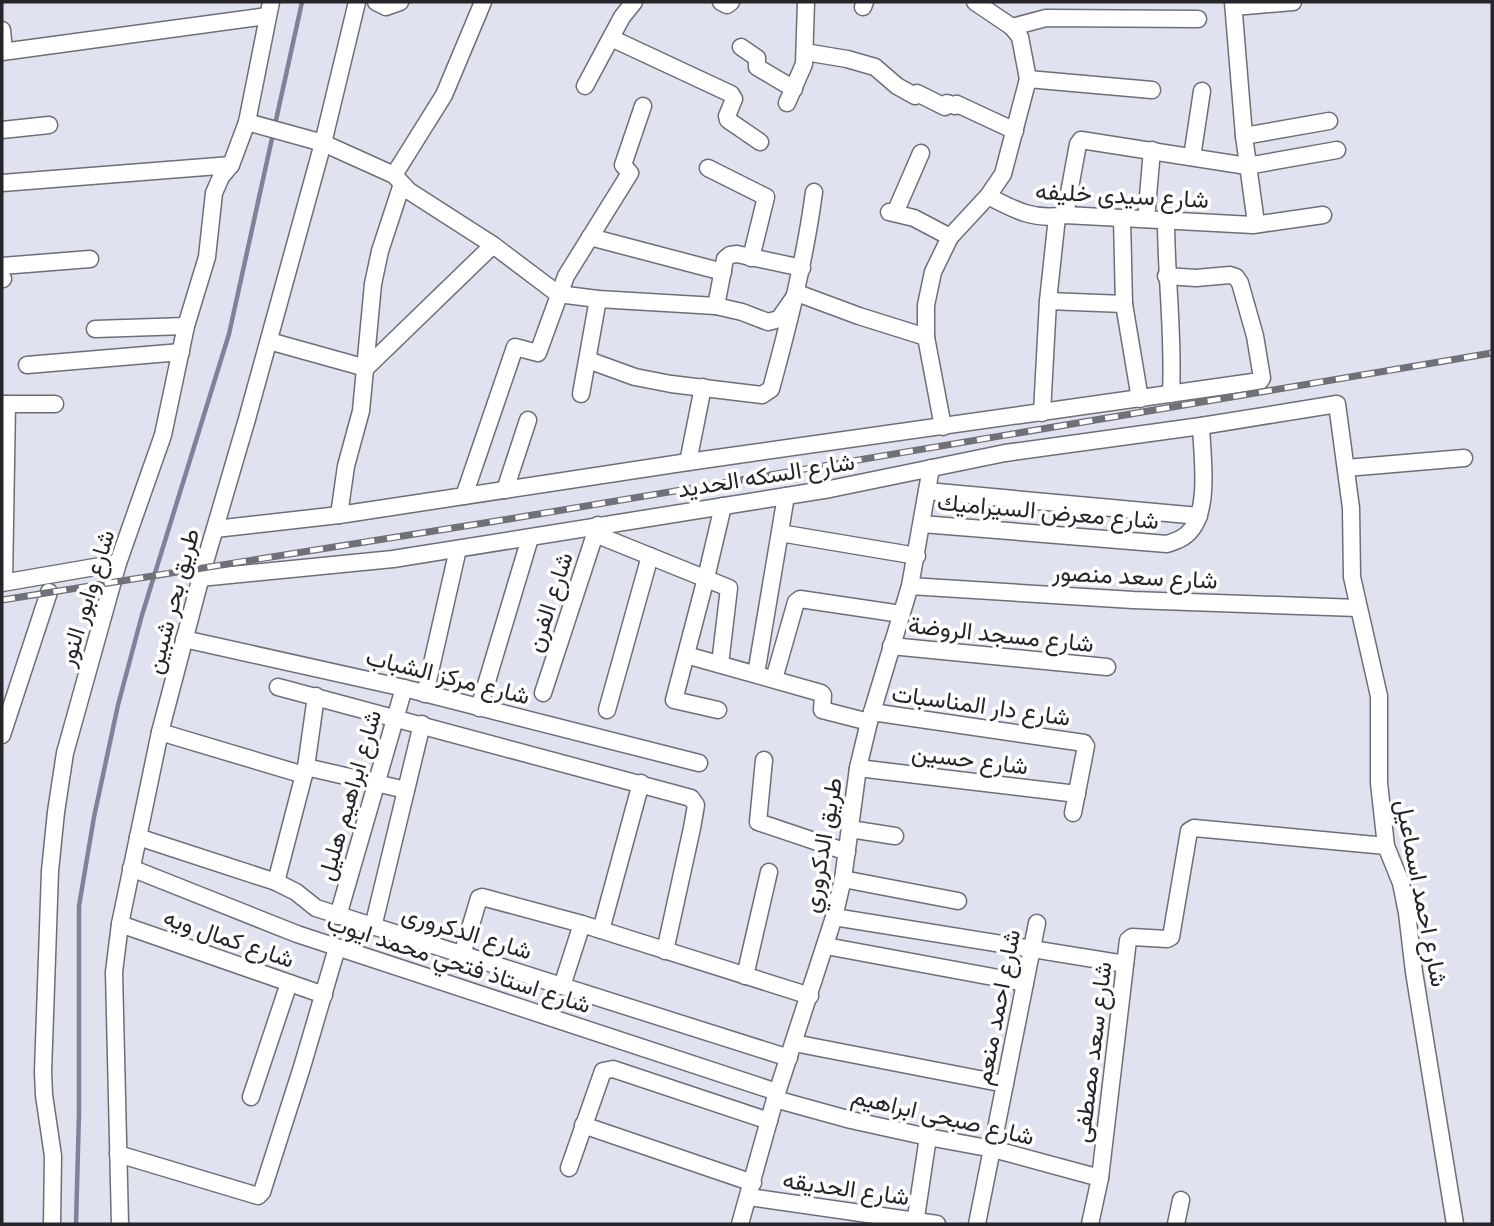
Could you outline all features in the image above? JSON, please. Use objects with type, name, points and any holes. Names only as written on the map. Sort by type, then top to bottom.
[{"type":"street","name":"طريق بحر شبين","points":[[120,1224],[114,972],[120,924],[160,732],[200,578],[323,143],[357,2]]},
{"type":"street","points":[[376,2],[386,7],[400,2]]},
{"type":"street","points":[[339,515],[346,466],[361,411],[373,284],[398,180],[444,95],[483,2]]},
{"type":"street","points":[[585,86],[621,17],[634,2]]},
{"type":"street","points":[[741,47],[757,58],[757,67],[790,96],[804,64],[806,2]]},
{"type":"street","points":[[943,427],[926,337],[926,305],[933,272],[950,237],[988,197],[1003,174],[1028,79],[1020,37],[1012,27],[975,2]]},
{"type":"street","points":[[1174,2],[1175,19]]},
{"type":"street","points":[[1256,223],[1247,166],[1234,5],[1293,2]]},
{"type":"street","points":[[2,30],[3,52],[269,9]]},
{"type":"street","name":"شارع وابور النور","points":[[52,1224],[53,1156],[43,1072],[50,871],[65,753],[118,563],[163,435],[186,326],[207,257],[214,194],[221,177],[231,165],[253,124],[269,9]]},
{"type":"street","points":[[1012,27],[1046,18],[1198,19]]},
{"type":"street","points":[[611,38],[731,94],[734,99],[728,120],[760,142]]},
{"type":"street","points":[[805,52],[875,67],[897,86],[915,96],[917,93],[945,107],[947,103],[954,106],[957,103],[1015,131]]},
{"type":"street","points":[[1028,79],[1152,90]]},
{"type":"street","points":[[1192,157],[1202,91]]},
{"type":"street","points":[[464,496],[515,347],[537,354],[566,276],[630,173],[623,165],[643,106]]},
{"type":"street","points":[[1244,136],[1329,121]]},
{"type":"street","points":[[253,124],[323,143],[398,180],[494,244],[558,294],[716,306],[742,312],[762,321],[774,321],[797,293]]},
{"type":"street","points":[[2,130],[49,125]]},
{"type":"street","points":[[1042,413],[1048,301],[1061,216],[1078,144],[1083,140],[1247,166],[1337,150]]},
{"type":"street","points":[[1146,219],[1152,150]]},
{"type":"street","points":[[921,153],[892,212],[914,218],[950,237]]},
{"type":"street","points":[[2,183],[231,165]]},
{"type":"street","points":[[708,168],[766,197],[751,258]]},
{"type":"street","points":[[588,360],[635,377],[762,395],[771,389],[797,293],[814,192]]},
{"type":"street","name":"شارع سيدى خليفه","points":[[988,197],[1020,213],[1044,218],[1061,216],[1256,223],[1323,215]]},
{"type":"street","points":[[1122,218],[1124,304],[1140,399]]},
{"type":"street","points":[[1166,219],[1171,394]]},
{"type":"street","points":[[590,237],[723,272]]},
{"type":"street","points":[[366,368],[494,244]]},
{"type":"street","points":[[716,306],[725,259],[730,255],[737,254],[802,268]]},
{"type":"street","points":[[2,266],[90,260]]},
{"type":"street","name":"شارع السكه الحديد","points":[[215,529],[339,515],[688,462],[1259,381],[1262,378],[1255,336],[1236,277],[1166,276]]},
{"type":"street","points":[[797,293],[926,337]]},
{"type":"street","points":[[581,394],[598,299]]},
{"type":"street","points":[[1048,301],[1124,304]]},
{"type":"street","points":[[95,329],[186,326]]},
{"type":"street","points":[[269,341],[366,368]]},
{"type":"street","points":[[27,365],[181,352]]},
{"type":"street","points":[[688,462],[704,387]]},
{"type":"street","points":[[54,404],[5,404],[3,583],[118,563]]},
{"type":"street","name":"شارع السكه الحديد","points":[[200,578],[393,559],[596,529],[830,489],[1005,453],[1337,404]]},
{"type":"street","name":"شارع احمد اسماعيل","points":[[1337,404],[1351,508],[1352,577],[1379,696],[1379,783],[1386,846],[1401,883],[1407,913],[1455,1224]]},
{"type":"street","points":[[505,490],[528,420]]},
{"type":"street","points":[[927,491],[1199,516],[1203,494],[1201,426]]},
{"type":"street","points":[[1346,468],[1464,458]]},
{"type":"street","name":"طريق الدكروري","points":[[740,1224],[776,1095],[835,917],[843,879],[858,768],[909,586],[931,468]]},
{"type":"street","points":[[756,674],[786,496]]},
{"type":"street","points":[[718,710],[674,700],[723,506]]},
{"type":"street","name":"شارع معرض السيراميك","points":[[922,524],[1167,544],[1181,539],[1192,529],[1199,516]]},
{"type":"street","points":[[596,529],[650,556],[729,589],[720,664]]},
{"type":"street","name":"شارع الفرن","points":[[543,694],[596,529]]},
{"type":"street","points":[[780,533],[916,556]]},
{"type":"street","points":[[479,708],[530,538]]},
{"type":"street","points":[[425,694],[458,549]]},
{"type":"street","points":[[607,710],[650,556]]},
{"type":"street","name":"شارع سعد منصور","points":[[909,586],[1133,600],[1358,608]]},
{"type":"street","points":[[2,735],[49,593]]},
{"type":"street","points":[[686,655],[774,680],[796,602],[800,599],[901,614]]},
{"type":"street","name":"شارع مركز الشباب","points":[[184,639],[404,688],[699,763]]},
{"type":"street","name":"شارع مسجد الروضة","points":[[891,646],[1107,667]]},
{"type":"street","name":"شارع دار المناسبات","points":[[774,680],[822,693],[822,710],[1084,743],[1086,746],[1077,794]]},
{"type":"street","points":[[278,687],[691,797],[696,805],[665,951]]},
{"type":"street","name":"شارع ابراهيم هليل","points":[[338,916],[404,688]]},
{"type":"street","points":[[276,882],[305,771],[316,696]]},
{"type":"street","points":[[373,927],[422,724]]},
{"type":"street","points":[[160,732],[305,771],[376,782],[406,790]]},
{"type":"street","points":[[764,760],[758,822],[847,852]]},
{"type":"street","name":"شارع حسين","points":[[858,768],[1077,794]]},
{"type":"street","points":[[601,930],[641,783]]},
{"type":"street","points":[[1073,813],[1077,794]]},
{"type":"street","points":[[849,830],[895,836]]},
{"type":"street","name":"شارع سعد مصطفى","points":[[1090,1224],[1100,1178],[1128,941],[1130,937],[1169,939],[1172,935],[1191,830],[1386,846]]},
{"type":"street","name":"شارع الدكرورى","points":[[138,837],[276,882],[296,891],[313,907],[338,916],[562,986],[791,1051],[1005,1084]]},
{"type":"street","name":"شارع استاذ فتحي محمد ايوب","points":[[131,868],[261,921],[515,1004],[776,1095]]},
{"type":"street","points":[[745,976],[769,872]]},
{"type":"street","points":[[843,879],[958,901]]},
{"type":"street","points":[[463,955],[481,897],[582,924],[810,996]]},
{"type":"street","points":[[835,917],[1125,964]]},
{"type":"street","name":"شارع احمد منعم","points":[[977,1224],[1037,923]]},
{"type":"street","name":"شارع كمال ويه","points":[[120,924],[324,995]]},
{"type":"street","points":[[562,986],[582,924]]},
{"type":"street","points":[[826,946],[1025,983]]},
{"type":"street","points":[[118,1154],[258,1196],[262,1192],[302,1067],[337,947]]},
{"type":"street","points":[[515,1004],[526,975]]},
{"type":"street","points":[[251,1097],[289,983]]},
{"type":"street","points":[[569,1168],[603,1071],[613,1069],[769,1121]]},
{"type":"street","name":"شارع صبحى ابراهيم","points":[[776,1095],[928,1137],[993,1149],[1100,1178]]},
{"type":"street","name":"شارع الحديقه","points":[[583,1125],[751,1190],[915,1223],[937,1224]]},
{"type":"street","points":[[915,1223],[928,1137]]},
{"type":"street","points":[[1176,1224],[1181,1200]]},
{"type":"waterway","points":[[76,1224],[79,906],[94,817],[118,705],[142,615],[229,334],[302,2]]},
{"type":"railway","points":[[2,600],[509,519],[1492,353]]}]
